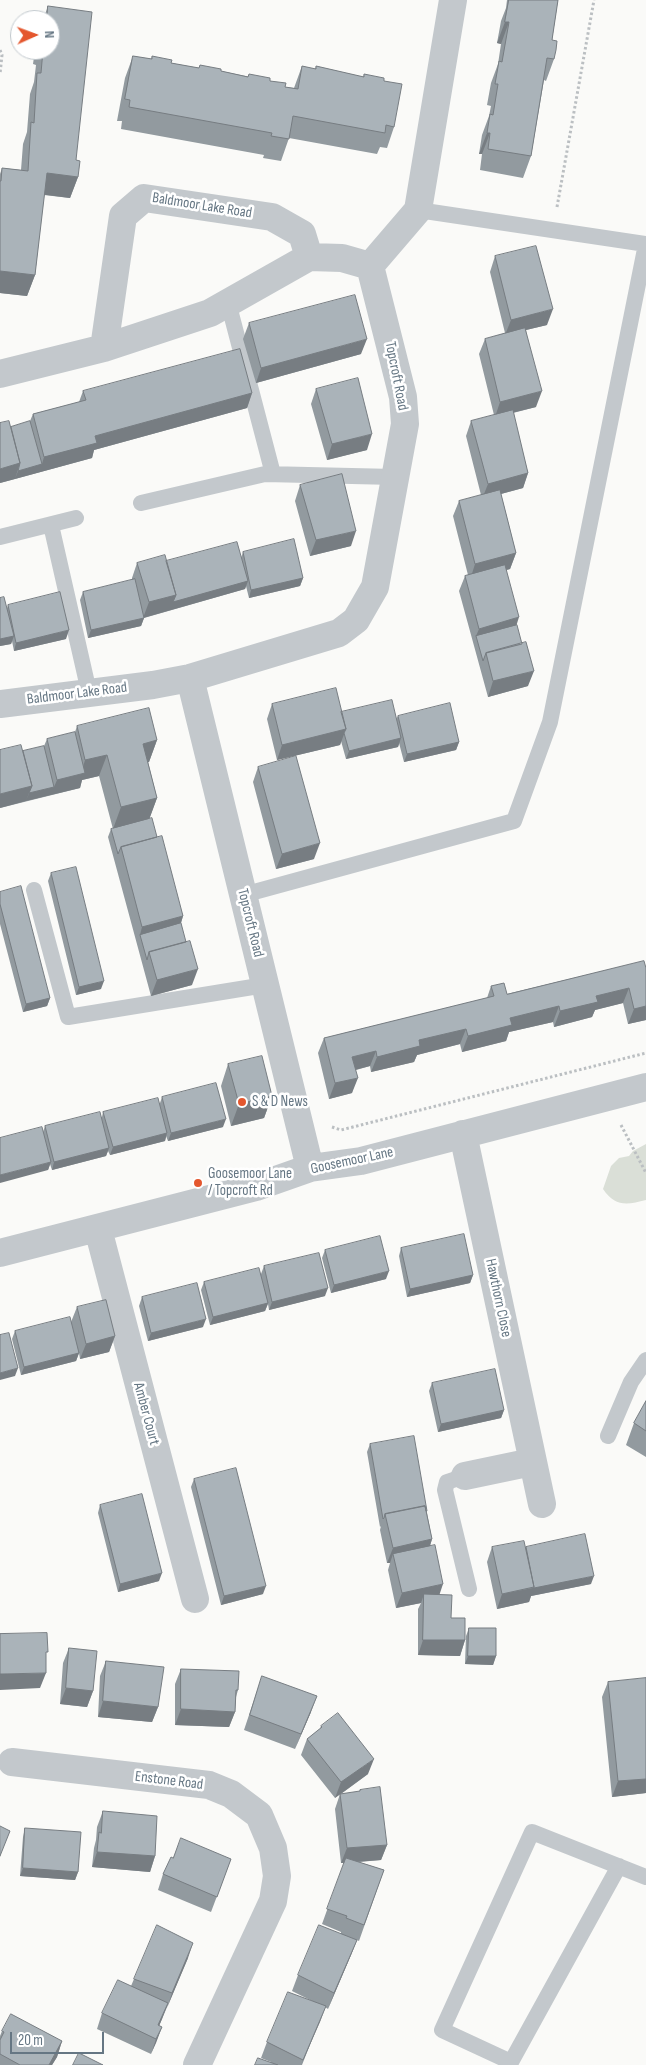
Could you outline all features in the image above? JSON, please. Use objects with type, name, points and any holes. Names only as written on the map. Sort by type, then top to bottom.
[{"type":"street","points":[[0,374],[104,348],[210,312],[309,257],[342,258],[370,266],[418,210],[453,0]]},
{"type":"street","name":"Baldmoor Lake Road","points":[[104,348],[123,216],[144,198],[272,217],[302,234],[309,257]]},
{"type":"street","name":"Topcroft Road","points":[[153,685],[190,678],[339,633],[356,620],[375,587],[404,424],[403,397],[370,266]]},
{"type":"street","name":"Topcroft Road","points":[[190,678],[310,1168]]},
{"type":"street","name":"Baldmoor Lake Road","points":[[0,704],[153,685]]},
{"type":"street","name":"Goosemoor Lane","points":[[0,1253],[256,1187],[310,1168],[361,1161],[646,1087]]},
{"type":"street","name":"Hawthorn Close","points":[[463,1134],[542,1504]]},
{"type":"street","name":"Amber Court","points":[[98,1229],[195,1599]]},
{"type":"street","points":[[465,1476],[532,1462]]},
{"type":"street","name":"Enstone Road","points":[[12,1762],[209,1785],[231,1794],[259,1815],[273,1848],[278,1876],[273,1901],[197,2065]]},
{"type":"lane","points":[[243,895],[514,821],[550,722],[646,244],[418,210]]},
{"type":"lane","points":[[228,302],[274,474]]},
{"type":"lane","points":[[141,503],[265,474],[395,477]]},
{"type":"lane","points":[[0,537],[76,518]]},
{"type":"lane","points":[[52,525],[89,692]]},
{"type":"lane","points":[[34,890],[68,1017],[265,985]]},
{"type":"lane","points":[[608,1436],[631,1382],[646,1360]]},
{"type":"lane","points":[[465,1476],[447,1482],[445,1490],[469,1589]]},
{"type":"lane","points":[[618,1866],[511,2062],[442,2030],[532,1832],[646,1877]]},
{"type":"path","points":[[554,230],[594,0]]},
{"type":"path","points":[[0,50],[2,55],[0,74]]},
{"type":"path","points":[[298,1116],[316,1112],[328,1126],[341,1130],[646,1052]]},
{"type":"path","points":[[609,1097],[633,1151],[646,1173]]},
{"type":"shaded area","points":[[646,1144],[646,1200],[633,1203],[617,1202],[603,1189],[611,1166],[619,1158],[629,1156],[633,1151]]},
{"type":"building","points":[[509,0],[558,0],[552,40],[557,41],[556,50],[554,59],[547,58],[531,156],[488,149],[490,133],[487,133],[490,114],[493,115],[498,84],[495,84],[499,61],[502,62],[509,22],[505,22]]},
{"type":"building","points":[[48,6],[92,12],[76,160],[80,161],[78,177],[47,173],[35,275],[0,271],[0,181],[2,168],[28,171],[31,122],[34,123],[37,73],[41,73],[42,60],[60,60],[60,10],[48,10]]},
{"type":"building","points":[[133,56],[152,59],[152,56],[172,60],[171,63],[199,68],[200,65],[248,77],[249,74],[270,78],[270,81],[286,83],[285,87],[298,89],[302,66],[316,69],[316,66],[364,77],[364,74],[384,78],[384,81],[402,84],[394,127],[386,125],[385,133],[293,116],[289,139],[271,136],[272,133],[129,107],[130,100],[125,99]]},
{"type":"building","points":[[536,246],[553,309],[511,320],[495,256]]},
{"type":"building","points":[[355,295],[367,339],[261,368],[249,323]]},
{"type":"building","points":[[525,328],[542,391],[500,402],[485,339]]},
{"type":"building","points":[[240,349],[252,393],[95,436],[97,443],[44,457],[33,414],[86,400],[83,391]]},
{"type":"building","points":[[358,378],[372,434],[332,444],[316,389]]},
{"type":"building","points":[[513,410],[528,473],[488,484],[471,421]]},
{"type":"building","points":[[9,421],[20,463],[0,469],[0,423]]},
{"type":"building","points":[[30,421],[42,464],[18,471],[20,463],[11,427]]},
{"type":"building","points":[[342,474],[356,531],[316,540],[300,485]]},
{"type":"building","points":[[500,490],[516,553],[475,564],[459,501]]},
{"type":"building","points":[[294,539],[303,578],[251,590],[243,552]]},
{"type":"building","points":[[237,542],[248,581],[173,602],[176,595],[166,561]]},
{"type":"building","points":[[165,555],[176,595],[149,602],[137,563]]},
{"type":"building","points":[[505,565],[519,617],[479,629],[465,576]]},
{"type":"building","points":[[135,579],[144,618],[91,630],[83,592]]},
{"type":"building","points":[[60,592],[69,630],[16,643],[8,605]]},
{"type":"building","points":[[4,597],[14,636],[0,639],[0,598]]},
{"type":"building","points":[[517,625],[522,644],[486,653],[483,661],[476,636]]},
{"type":"building","points":[[526,642],[534,671],[493,681],[486,653]]},
{"type":"building","points":[[336,688],[346,729],[282,745],[272,704]]},
{"type":"building","points":[[392,700],[401,738],[349,751],[341,712]]},
{"type":"building","points":[[450,703],[459,742],[407,754],[398,716]]},
{"type":"building","points":[[149,708],[157,740],[143,744],[157,798],[121,807],[107,755],[85,760],[77,726]]},
{"type":"building","points":[[75,732],[85,773],[57,780],[47,739]]},
{"type":"building","points":[[21,745],[32,786],[0,794],[0,750]]},
{"type":"building","points":[[44,746],[54,787],[29,793],[32,786],[23,751]]},
{"type":"building","points":[[296,756],[320,843],[282,854],[258,767]]},
{"type":"building","points":[[152,818],[157,837],[121,847],[118,854],[111,829]]},
{"type":"building","points":[[162,836],[183,916],[142,927],[121,847]]},
{"type":"building","points":[[76,867],[104,981],[79,987],[51,873]]},
{"type":"building","points":[[21,886],[50,998],[26,1004],[0,904],[0,892]]},
{"type":"building","points":[[181,923],[186,942],[149,952],[147,960],[140,935]]},
{"type":"building","points":[[190,941],[198,969],[157,980],[149,952]]},
{"type":"building","points":[[644,961],[646,968],[646,1006],[634,1009],[629,988],[596,996],[598,1002],[560,1011],[559,1006],[510,1018],[512,1025],[468,1036],[466,1029],[419,1040],[420,1046],[377,1057],[376,1051],[352,1057],[358,1078],[335,1083],[324,1038],[494,996],[491,986],[504,983],[507,994]]},
{"type":"building","points":[[262,1056],[272,1096],[239,1104],[228,1064]]},
{"type":"building","points":[[216,1083],[226,1119],[171,1133],[162,1097]]},
{"type":"building","points":[[158,1098],[167,1133],[113,1147],[103,1112]]},
{"type":"building","points":[[100,1112],[109,1148],[54,1162],[45,1126]]},
{"type":"building","points":[[42,1127],[51,1162],[0,1175],[0,1138]]},
{"type":"building","points":[[464,1234],[473,1275],[410,1289],[401,1248]]},
{"type":"building","points":[[380,1236],[389,1271],[334,1285],[325,1250]]},
{"type":"building","points":[[319,1253],[328,1288],[272,1302],[264,1266]]},
{"type":"building","points":[[259,1268],[268,1303],[213,1317],[204,1282]]},
{"type":"building","points":[[197,1283],[206,1319],[151,1333],[142,1297]]},
{"type":"building","points":[[106,1300],[115,1336],[86,1344],[77,1307]]},
{"type":"building","points":[[70,1317],[79,1353],[24,1367],[15,1331]]},
{"type":"building","points":[[9,1333],[18,1368],[0,1373],[0,1335]]},
{"type":"building","points":[[495,1369],[504,1410],[441,1424],[432,1383]]},
{"type":"building","points":[[646,1401],[646,1431],[634,1423]]},
{"type":"building","points":[[414,1436],[427,1511],[425,1506],[385,1514],[383,1519],[370,1444]]},
{"type":"building","points":[[236,1468],[266,1586],[224,1596],[194,1479]]},
{"type":"building","points":[[142,1494],[162,1573],[120,1584],[100,1505]]},
{"type":"building","points":[[425,1506],[432,1539],[393,1548],[385,1514]]},
{"type":"building","points":[[585,1534],[594,1576],[534,1588],[526,1547]]},
{"type":"building","points":[[524,1541],[534,1587],[502,1594],[492,1547]]},
{"type":"building","points":[[435,1545],[443,1584],[402,1593],[393,1554]]},
{"type":"building","points":[[424,1594],[452,1595],[451,1618],[465,1618],[465,1640],[423,1640]]},
{"type":"building","points":[[469,1628],[496,1628],[496,1656],[468,1656]]},
{"type":"building","points":[[47,1633],[46,1673],[0,1674],[0,1634]]},
{"type":"building","points":[[69,1648],[97,1651],[93,1691],[66,1688]]},
{"type":"building","points":[[106,1661],[164,1667],[158,1707],[103,1701]]},
{"type":"building","points":[[181,1669],[239,1671],[235,1712],[181,1709]]},
{"type":"building","points":[[262,1676],[317,1696],[301,1734],[250,1715]]},
{"type":"building","points":[[646,1678],[646,1779],[618,1781],[608,1682]]},
{"type":"building","points":[[338,1713],[374,1759],[341,1782],[307,1739]]},
{"type":"building","points":[[380,1787],[387,1845],[347,1848],[340,1794]]},
{"type":"building","points":[[103,1811],[157,1816],[155,1856],[97,1852]]},
{"type":"building","points":[[0,1826],[10,1831],[0,1856]]},
{"type":"building","points":[[25,1828],[81,1832],[78,1872],[23,1868]]},
{"type":"building","points":[[181,1838],[231,1859],[217,1897],[163,1874],[171,1857],[173,1858]]},
{"type":"building","points":[[346,1858],[384,1870],[364,1925],[346,1918],[347,1916],[327,1909]]},
{"type":"building","points":[[157,1925],[193,1943],[172,1993],[134,1979]]},
{"type":"building","points":[[319,1925],[357,1940],[334,1993],[298,1975]]},
{"type":"building","points":[[118,1980],[168,2003],[158,2025],[162,2027],[156,2039],[102,2013]]},
{"type":"building","points":[[288,1992],[326,2006],[303,2060],[267,2042]]},
{"type":"building","points":[[11,2014],[62,2041],[49,2065],[20,2065],[0,2054],[0,2040],[4,2032],[2,2031]]},
{"type":"building","points":[[79,2053],[103,2065],[73,2065]]},
{"type":"building","points":[[258,2058],[278,2065],[255,2065]]},
{"type":"place","name":"S & D News","points":[[242,1102]]},
{"type":"place","name":"Goosemoor Lane / Topcroft Rd","points":[[198,1183]]}]
